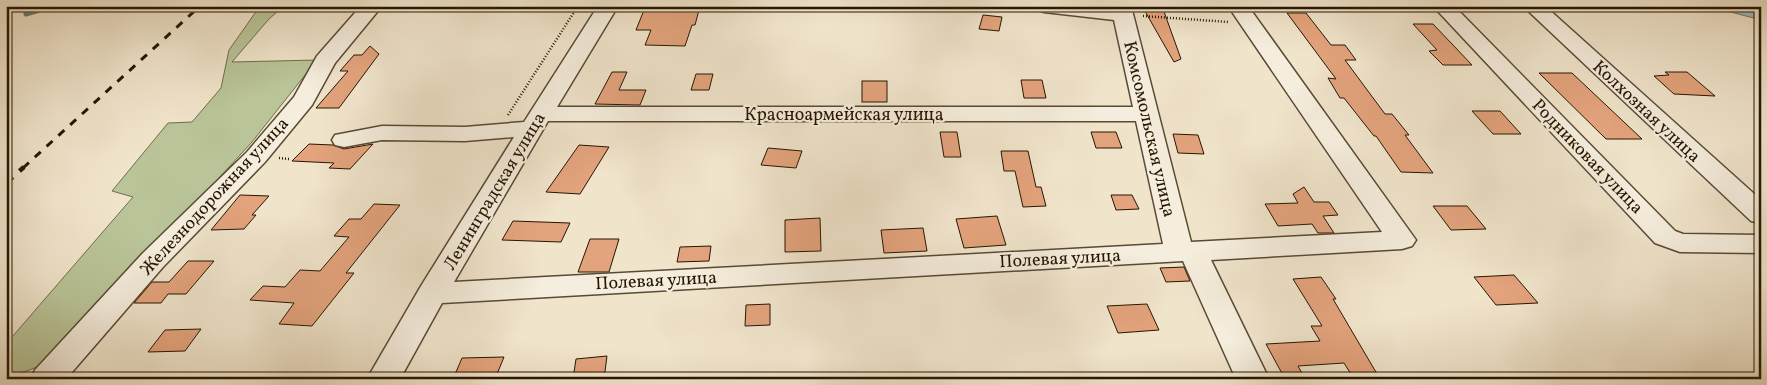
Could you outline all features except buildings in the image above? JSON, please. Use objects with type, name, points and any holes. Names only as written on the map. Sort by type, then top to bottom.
[{"type":"street","name":"Железнодорожная улица","points":[[47,379],[153,260],[256,157],[304,100],[325,61],[372,6]]},
{"type":"street","name":"Ленинградская улица","points":[[383,379],[530,124],[608,6]]},
{"type":"street","points":[[1044,6],[1122,10]]},
{"type":"street","name":"Родниковая улица","points":[[1443,6],[1665,237],[1680,243],[1761,244]]},
{"type":"street","name":"Колхозная улица","points":[[1533,6],[1761,215]]},
{"type":"street","name":"Комсомольская улица","points":[[1122,10],[1147,114],[1186,251],[1253,379]]},
{"type":"street","name":"Полевая улица","points":[[432,293],[1402,240],[1244,15]]},
{"type":"street","name":"Красноармейская улица","points":[[530,124],[1147,114]]},
{"type":"street","points":[[344,140],[382,133],[465,134],[530,124]]},
{"type":"path","points":[[530,124],[502,124],[578,6]]},
{"type":"path","points":[[1122,10],[1244,15]]},
{"type":"green space","points":[[260,6],[284,6],[269,19],[232,62],[317,60],[252,142],[50,362],[6,379],[6,344],[133,197],[112,191],[168,123],[192,122],[221,88],[229,50]]},
{"type":"water","points":[[1708,6],[1761,6],[1761,20]]},
{"type":"waterway","points":[[26,14],[53,6]]},
{"type":"railway","points":[[23,168],[200,6]]},
{"type":"railway","points":[[6,183],[24,167]]}]
